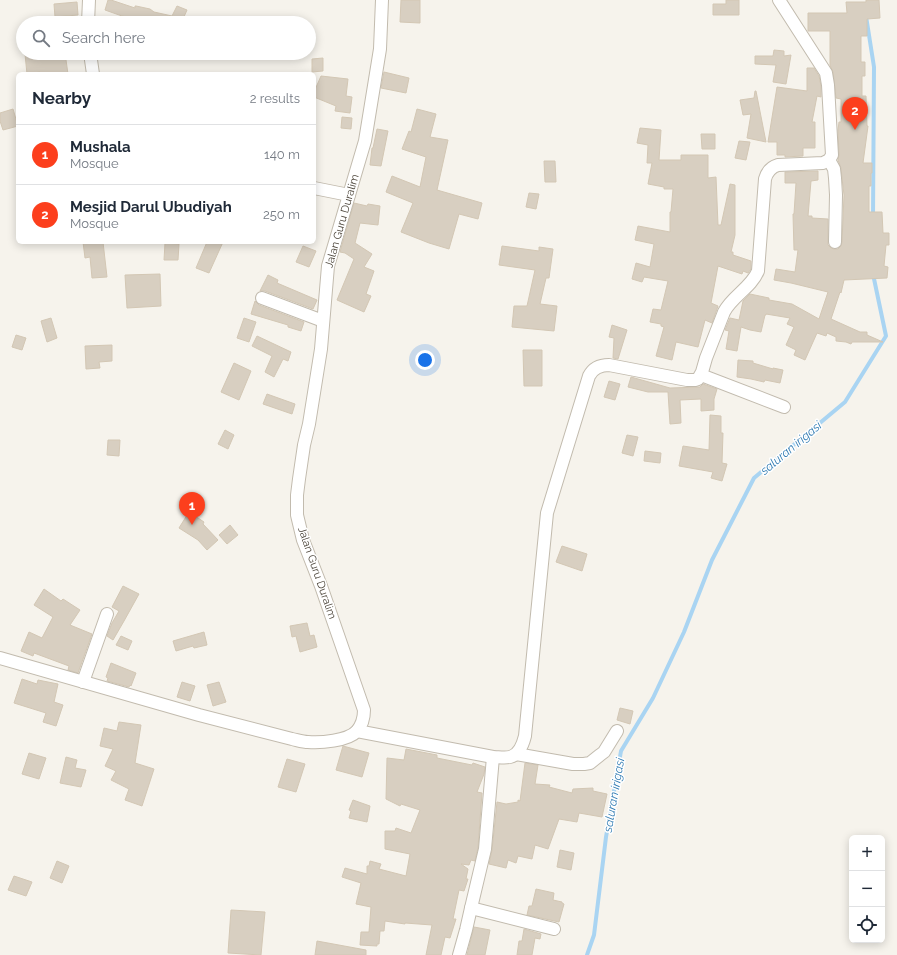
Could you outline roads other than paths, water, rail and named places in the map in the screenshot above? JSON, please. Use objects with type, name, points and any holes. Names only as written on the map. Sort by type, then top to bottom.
[{"type":"street","points":[[88,16],[89,0]]},
{"type":"street","name":"Jalan Guru Duralim","points":[[357,731],[363,721],[364,710],[321,586],[303,540],[297,514],[299,479],[321,349],[328,266],[365,141],[380,49],[382,0]]},
{"type":"street","points":[[0,658],[292,740],[307,742],[334,740],[346,737],[357,731],[493,757],[510,757],[516,754],[523,743],[525,736],[547,513],[589,376],[596,368],[605,365],[687,380],[697,380],[701,375],[727,305],[755,278],[758,271],[765,179],[767,173],[773,167],[778,165],[822,163],[829,160],[831,157],[832,151],[826,73],[779,0]]},
{"type":"street","points":[[91,60],[93,72]]},
{"type":"street","points":[[829,160],[834,169],[835,178],[835,242]]},
{"type":"street","points":[[316,188],[349,195]]},
{"type":"street","points":[[262,298],[323,321]]},
{"type":"street","points":[[701,375],[784,407]]},
{"type":"street","points":[[83,682],[107,614]]},
{"type":"street","points":[[516,754],[574,764],[584,764],[590,762],[604,752],[617,731]]},
{"type":"street","points":[[459,955],[485,849],[493,757]]},
{"type":"street","points":[[471,908],[554,929]]},
{"type":"waterway","name":"saluran irigasi","points":[[866,16],[874,67],[873,217]]},
{"type":"waterway","name":"saluran irigasi","points":[[587,955],[594,935],[606,837],[621,751],[653,698],[684,632],[712,560],[754,478],[845,402],[886,336],[873,274]]},
{"type":"place","name":"Mesjid Darul Ubudiyah","points":[[855,130]]},
{"type":"place","name":"Mushala","points":[[192,525]]}]
